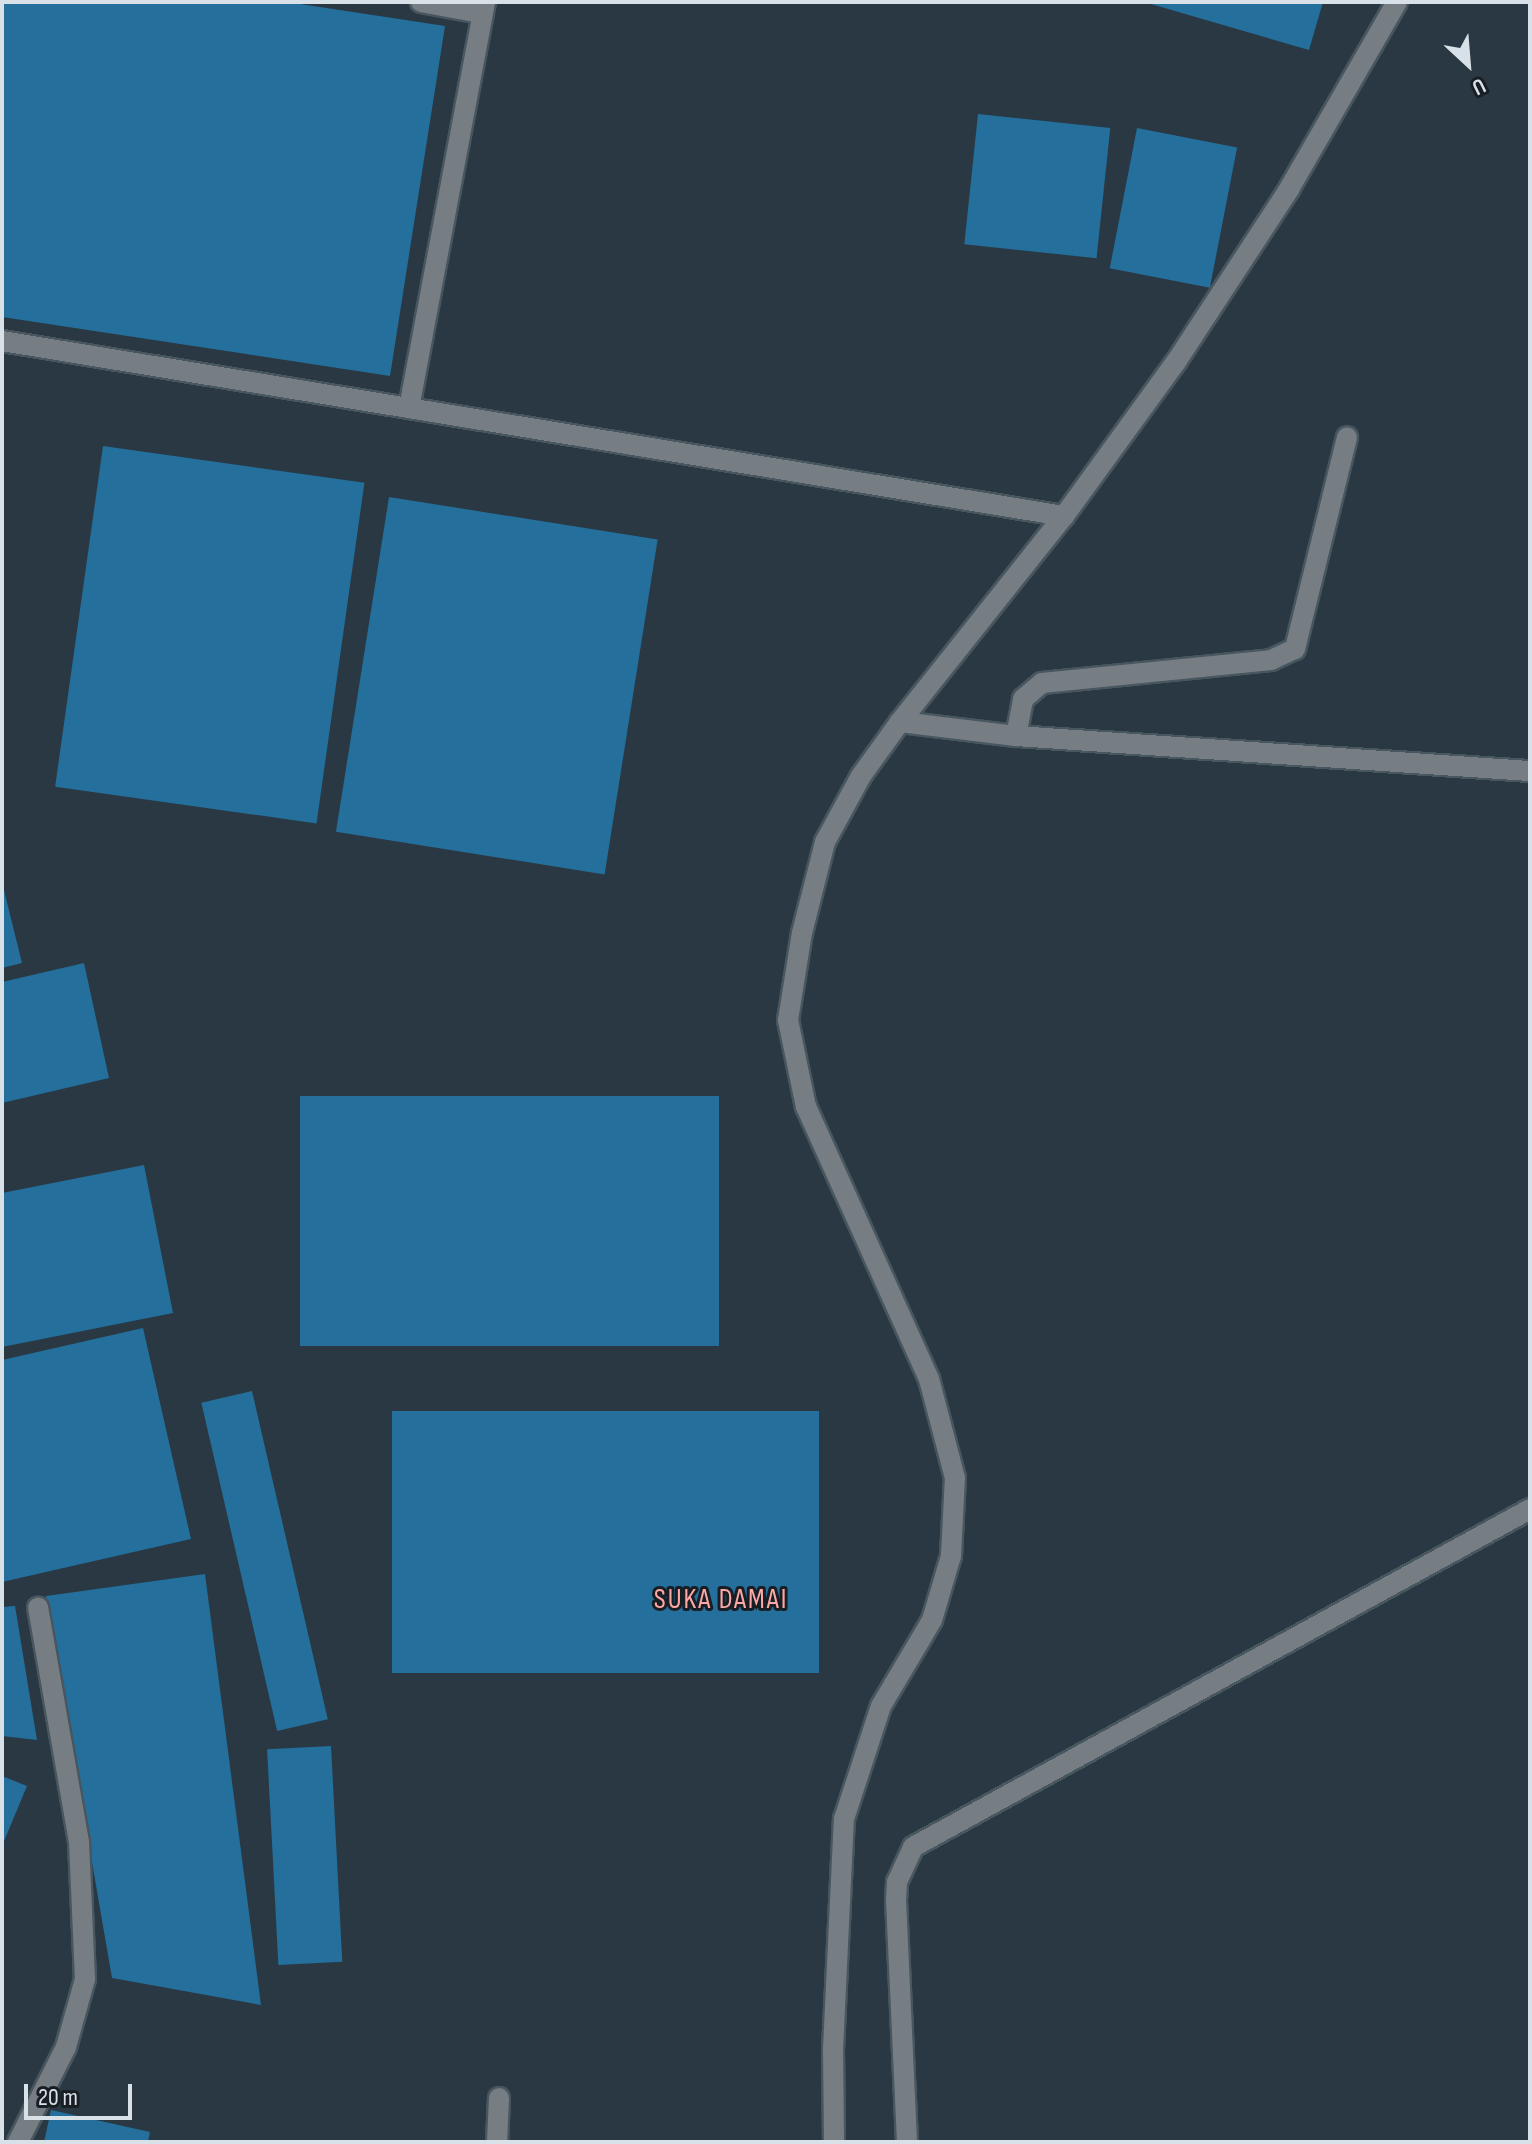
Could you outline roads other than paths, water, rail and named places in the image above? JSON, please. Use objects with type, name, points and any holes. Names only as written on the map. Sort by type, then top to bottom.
[{"type":"street","points":[[409,408],[483,7],[421,2]]},
{"type":"street","points":[[834,2142],[833,2050],[844,1819],[881,1706],[932,1620],[951,1556],[955,1478],[929,1379],[806,1107],[788,1020],[802,933],[825,842],[861,776],[900,722],[1064,516],[1176,362],[1289,189],[1397,2]]},
{"type":"street","points":[[2,341],[1064,516]]},
{"type":"street","points":[[1016,736],[1023,699],[1042,683],[1280,659],[1295,649],[1347,437]]},
{"type":"street","points":[[900,722],[1016,736],[1530,771]]},
{"type":"street","points":[[907,2142],[896,1901],[897,1882],[913,1847],[1530,1509]]},
{"type":"street","points":[[18,2142],[66,2047],[85,1979],[79,1842],[38,1608]]},
{"type":"street","points":[[497,2142],[499,2098]]},
{"type":"district","name":"SUKA DAMAI","points":[[721,1600]]}]
